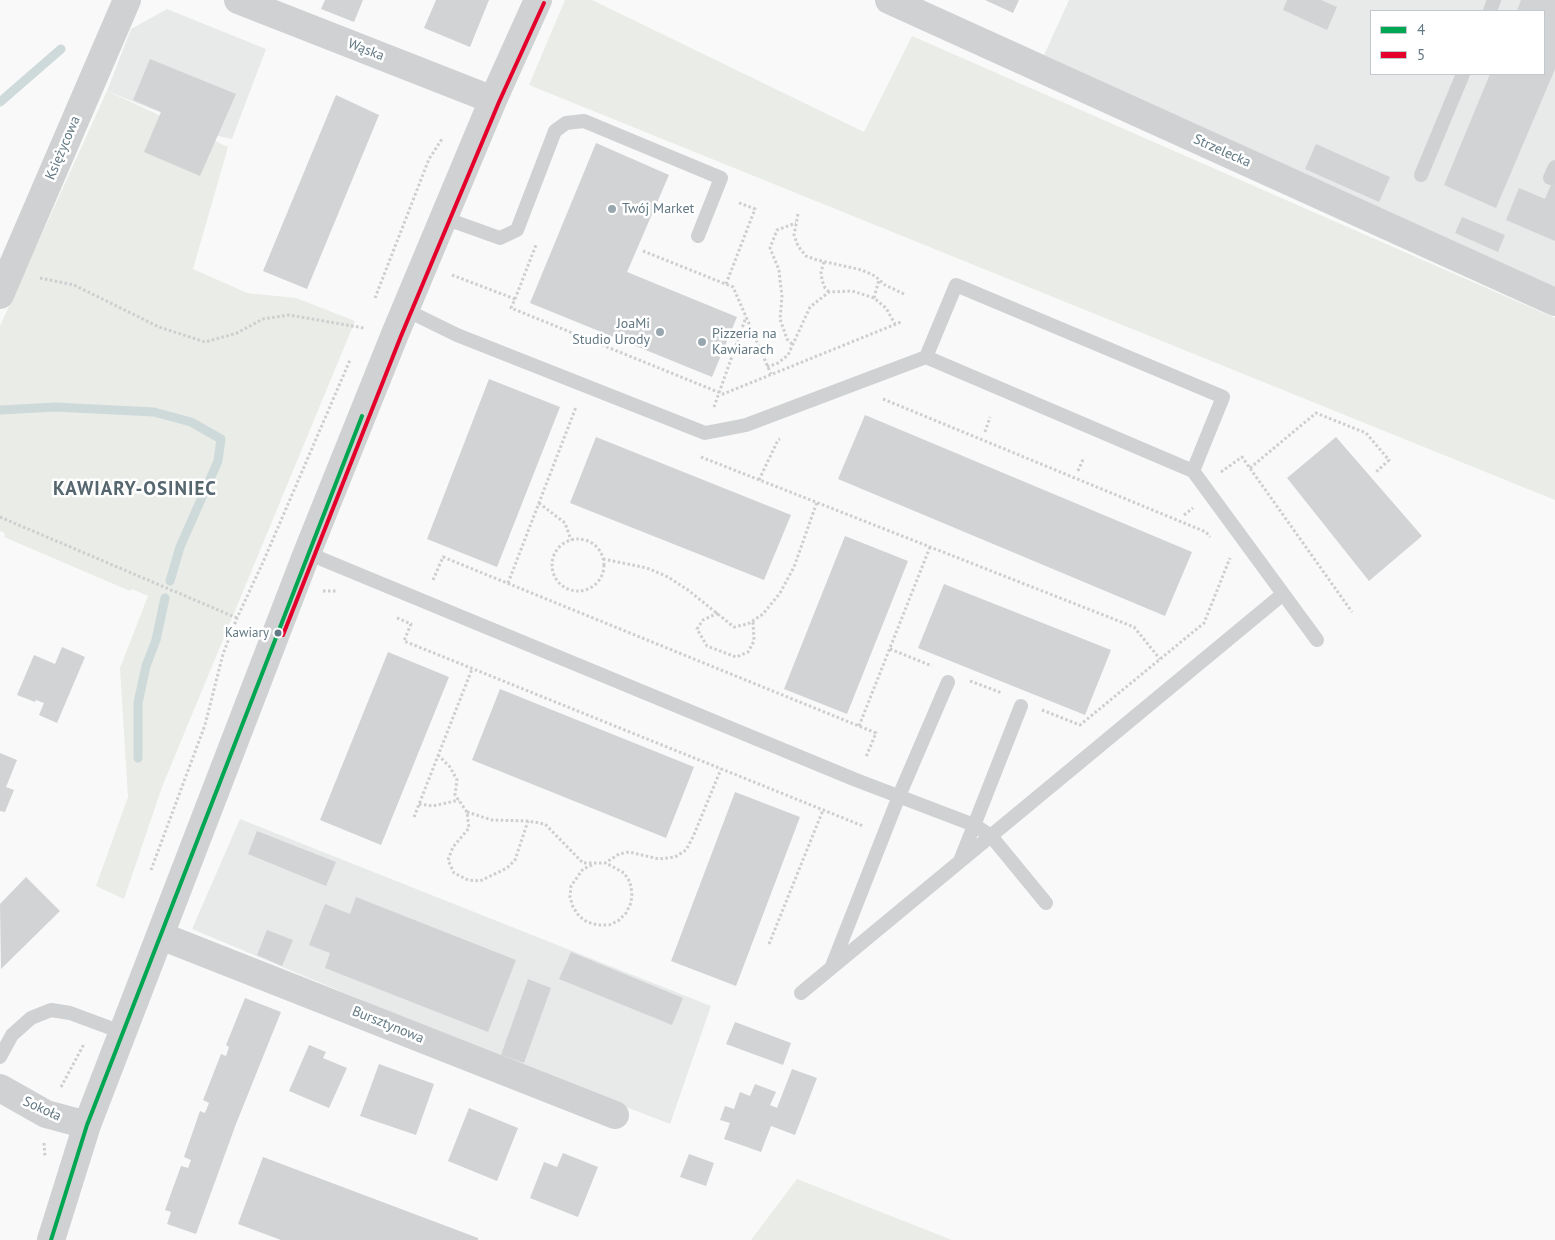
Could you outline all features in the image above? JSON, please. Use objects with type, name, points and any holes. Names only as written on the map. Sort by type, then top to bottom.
[{"type":"street","name":"Księżycowa","points":[[5,283],[127,0]]},
{"type":"street","name":"Wąska","points":[[238,0],[493,100]]},
{"type":"street","points":[[51,1240],[87,1126],[307,554],[493,100],[538,0]]},
{"type":"street","name":"Strzelecka","points":[[889,0],[1555,302]]},
{"type":"street","name":"Bursztynowa","points":[[161,936],[615,1115]]},
{"type":"street","name":"Sokoła","points":[[0,1088],[46,1114],[87,1126]]},
{"type":"lane","points":[[1421,175],[1463,75]]},
{"type":"lane","points":[[444,218],[500,238],[517,230],[555,131],[566,123],[584,121],[721,178],[698,236]]},
{"type":"lane","points":[[926,357],[956,286],[1223,397],[1193,471]]},
{"type":"lane","points":[[406,310],[457,334],[705,433],[746,425],[926,357],[1193,471],[1317,640]]},
{"type":"lane","points":[[307,554],[856,780],[974,825],[991,836],[1046,903]]},
{"type":"lane","points":[[801,993],[958,865],[1283,594]]},
{"type":"lane","points":[[831,969],[899,796],[948,682]]},
{"type":"lane","points":[[958,865],[1021,706]]},
{"type":"lane","points":[[0,1057],[12,1035],[31,1018],[51,1010],[70,1013],[124,1033]]},
{"type":"path","points":[[726,284],[756,209],[734,200]]},
{"type":"path","points":[[798,214],[794,235],[798,246],[806,256],[862,270],[885,285],[904,294]]},
{"type":"path","points":[[792,344],[787,339],[781,324],[782,296],[780,275],[770,248],[777,230],[796,223]]},
{"type":"path","points":[[539,237],[511,308],[723,394],[901,322]]},
{"type":"path","points":[[643,251],[733,287],[771,374]]},
{"type":"path","points":[[824,262],[821,272],[822,280],[829,292]]},
{"type":"path","points":[[447,273],[515,299]]},
{"type":"path","points":[[874,298],[879,280]]},
{"type":"path","points":[[5,283],[74,285],[159,327],[205,342],[237,333],[263,320],[289,315],[364,328]]},
{"type":"path","points":[[767,367],[778,363],[788,354],[810,307],[829,292],[852,291],[874,298],[886,308],[895,324]]},
{"type":"path","points":[[712,410],[746,317]]},
{"type":"path","points":[[877,397],[1206,532],[1212,539]]},
{"type":"path","points":[[508,583],[576,407]]},
{"type":"path","points":[[1250,468],[1316,413],[1366,433],[1389,460],[1376,472]]},
{"type":"path","points":[[985,432],[990,418]]},
{"type":"path","points":[[759,480],[778,440]]},
{"type":"path","points":[[696,455],[1134,627],[1160,659]]},
{"type":"path","points":[[1218,474],[1242,457],[1352,612]]},
{"type":"path","points":[[1078,471],[1084,458]]},
{"type":"path","points":[[603,559],[647,568],[668,577],[734,626],[753,621],[764,614],[780,593],[794,568],[817,502]]},
{"type":"path","points":[[539,503],[565,523],[571,540]]},
{"type":"path","points":[[150,870],[204,726],[223,654],[237,618],[286,510]]},
{"type":"path","points":[[0,517],[237,618]]},
{"type":"path","points":[[571,540],[588,541],[600,551],[603,559],[602,575],[590,588],[573,590],[565,587],[554,574],[552,566],[558,549],[571,540]]},
{"type":"path","points":[[859,726],[930,547]]},
{"type":"path","points":[[1041,709],[1080,725],[1204,623],[1230,558],[1224,552]]},
{"type":"path","points":[[424,577],[433,580],[443,557],[508,583],[876,733],[866,757]]},
{"type":"path","points":[[319,593],[324,590],[340,592]]},
{"type":"path","points":[[718,613],[703,620],[696,629],[707,646],[736,657],[748,652],[754,641],[753,621]]},
{"type":"path","points":[[393,616],[411,624],[404,641],[865,827]]},
{"type":"path","points":[[890,649],[933,666]]},
{"type":"path","points":[[414,817],[472,669]]},
{"type":"path","points":[[969,680],[1005,694]]},
{"type":"path","points":[[438,755],[450,766],[457,780],[455,795],[467,812],[469,828],[453,847],[448,860],[454,873],[468,880],[480,881],[496,875],[511,864],[521,846],[528,821]]},
{"type":"path","points":[[467,812],[492,820],[528,821],[545,824],[583,863],[605,863],[620,854],[629,852],[659,859],[675,857],[686,850],[721,769]]},
{"type":"path","points":[[419,804],[433,806],[460,800]]},
{"type":"path","points":[[769,944],[823,810]]},
{"type":"path","points":[[593,864],[583,868],[576,876],[571,886],[570,896],[578,916],[587,922],[609,925],[618,921],[626,913],[631,903],[632,893],[624,873],[605,863]]},
{"type":"path","points":[[46,1114],[96,1022]]},
{"type":"shaded area","points":[[565,0],[592,0],[864,132],[912,36],[1555,318],[1555,500],[529,85]]},
{"type":"shaded area","points":[[1069,0],[1555,0],[1555,291],[1044,55]]},
{"type":"shaded area","points":[[167,9],[266,49],[232,139],[218,136],[107,91],[131,29]]},
{"type":"shaded area","points":[[107,91],[228,147],[193,269],[247,293],[296,298],[355,321],[162,787],[124,899],[96,886],[128,797],[120,668],[148,596],[132,589],[130,591],[4,537],[5,533],[0,531],[0,326]]},
{"type":"shaded area","points":[[240,819],[711,1006],[670,1124],[502,1059],[192,929]]},
{"type":"shaded area","points":[[797,1179],[952,1240],[751,1240]]},
{"type":"building","points":[[325,0],[363,0],[354,22],[321,9]]},
{"type":"building","points":[[436,0],[489,0],[470,47],[424,28]]},
{"type":"building","points":[[985,0],[1019,0],[1013,13]]},
{"type":"building","points":[[1287,0],[1321,0],[1337,7],[1327,30],[1283,10]]},
{"type":"building","points":[[1521,0],[1555,0],[1555,69],[1496,208],[1444,185],[1490,75],[1545,75],[1545,10],[1517,10]]},
{"type":"building","points":[[150,59],[236,94],[200,176],[144,152],[161,112],[133,100]]},
{"type":"building","points":[[336,95],[379,115],[307,289],[263,271]]},
{"type":"building","points":[[596,143],[669,175],[627,272],[737,317],[712,377],[530,303]]},
{"type":"building","points":[[1316,144],[1390,177],[1379,202],[1305,169]]},
{"type":"building","points":[[1555,175],[1555,241],[1506,220],[1519,188],[1545,199]]},
{"type":"building","points":[[1462,217],[1505,235],[1498,252],[1455,233]]},
{"type":"building","points":[[489,379],[560,407],[497,567],[427,539]]},
{"type":"building","points":[[865,415],[1192,552],[1165,616],[838,479]]},
{"type":"building","points":[[596,437],[791,515],[764,580],[570,503]]},
{"type":"building","points":[[1336,437],[1422,536],[1369,581],[1287,478]]},
{"type":"building","points":[[845,536],[908,561],[847,714],[784,689]]},
{"type":"building","points":[[944,584],[1111,650],[1085,715],[918,648]]},
{"type":"building","points":[[62,647],[85,657],[57,723],[39,715],[44,703],[36,700],[35,702],[17,695],[34,655],[55,664]]},
{"type":"building","points":[[388,652],[449,677],[381,845],[320,820]]},
{"type":"building","points":[[500,689],[694,767],[666,838],[472,760]]},
{"type":"building","points":[[0,753],[17,760],[6,787],[14,790],[5,812],[0,811]]},
{"type":"building","points":[[735,792],[800,817],[736,986],[671,961]]},
{"type":"building","points":[[257,831],[336,862],[326,886],[248,854]]},
{"type":"building","points":[[26,877],[60,911],[1,969],[0,904]]},
{"type":"building","points":[[356,897],[516,960],[488,1032],[325,968],[330,953],[309,945],[325,904],[350,914]]},
{"type":"building","points":[[267,930],[293,940],[282,966],[257,955]]},
{"type":"building","points":[[571,952],[683,998],[672,1025],[559,979]]},
{"type":"building","points":[[528,979],[551,988],[524,1063],[501,1055]]},
{"type":"building","points":[[245,998],[281,1012],[236,1124],[196,1234],[167,1224],[171,1212],[165,1210],[181,1166],[188,1168],[191,1160],[184,1157],[200,1111],[205,1113],[209,1103],[203,1100],[221,1054],[226,1056],[229,1047],[226,1045]]},
{"type":"building","points":[[735,1022],[791,1043],[783,1065],[726,1044]]},
{"type":"building","points":[[309,1045],[326,1052],[323,1058],[347,1068],[329,1108],[289,1091]]},
{"type":"building","points":[[379,1064],[434,1084],[416,1135],[360,1116]]},
{"type":"building","points":[[792,1069],[817,1078],[795,1135],[771,1126],[761,1152],[724,1139],[730,1123],[720,1120],[725,1106],[734,1109],[740,1092],[750,1096],[755,1084],[776,1092],[770,1105],[777,1108]]},
{"type":"building","points":[[469,1108],[518,1128],[497,1181],[448,1161]]},
{"type":"building","points":[[563,1153],[598,1167],[578,1217],[530,1198],[544,1162],[557,1167]]},
{"type":"building","points":[[689,1154],[714,1163],[706,1186],[680,1177]]},
{"type":"building","points":[[263,1157],[478,1238],[478,1240],[281,1240],[238,1224]]},
{"type":"waterway","points":[[0,102],[61,49]]},
{"type":"waterway","points":[[0,410],[55,407],[154,412],[191,422],[221,439],[218,461],[180,547],[170,581]]},
{"type":"waterway","points":[[138,758],[138,703],[146,666],[156,640],[165,598]]},
{"type":"transit line","name":"5","points":[[283,635],[401,336],[499,102],[544,3]]},
{"type":"transit line","name":"4","points":[[51,1240],[87,1125],[362,416]]},
{"type":"place","name":"Twój Market","points":[[612,209]]},
{"type":"place","name":"JoaMi Studio Urody","points":[[660,332]]},
{"type":"place","name":"Pizzeria na Kawiarach","points":[[702,342]]},
{"type":"place","name":"Kawiary","points":[[278,633]]},
{"type":"district","name":"KAWIARY-OSINIEC","points":[[135,490]]}]
